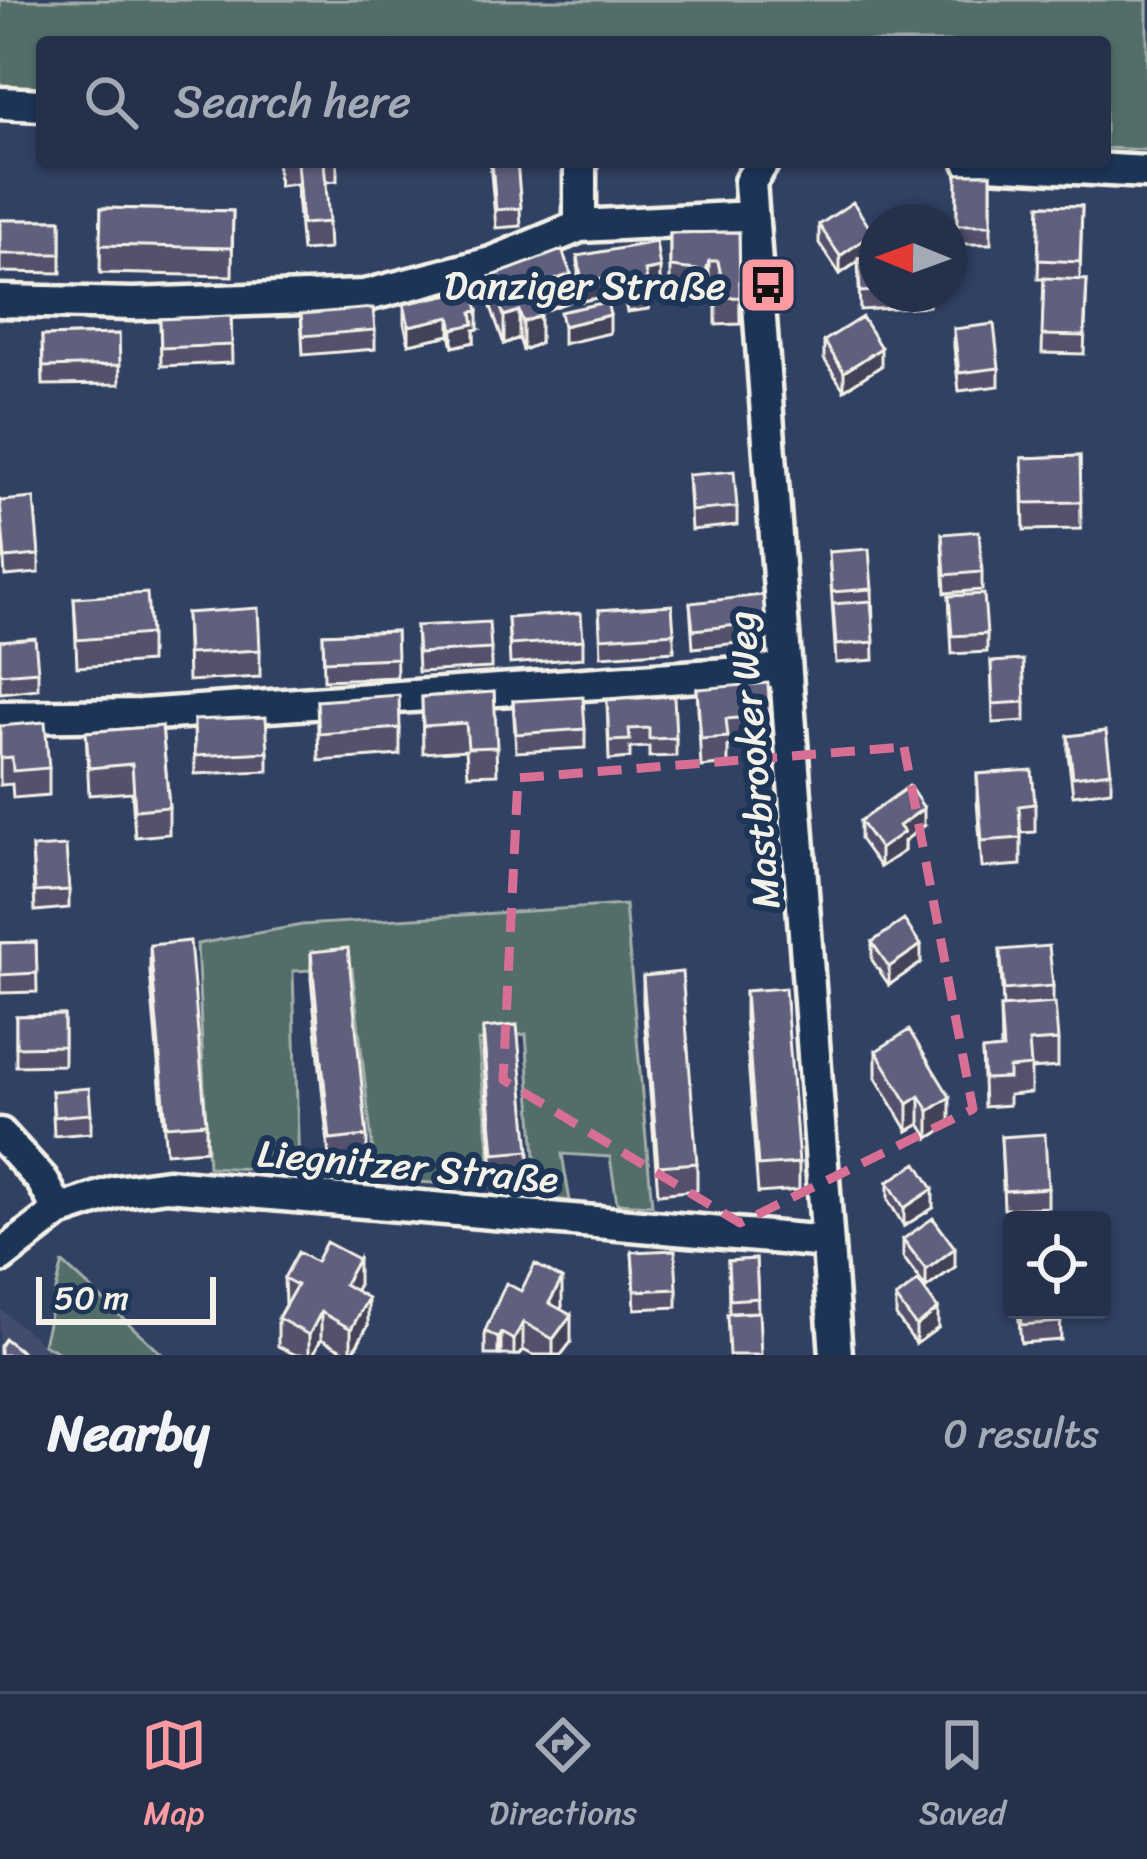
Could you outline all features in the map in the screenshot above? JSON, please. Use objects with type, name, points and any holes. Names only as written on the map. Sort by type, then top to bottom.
[{"type":"street","points":[[0,103],[36,106]]},
{"type":"street","points":[[580,168],[580,226]]},
{"type":"street","name":"Mastbrooker Weg","points":[[760,168],[750,182],[752,217],[836,1355]]},
{"type":"street","points":[[1076,168],[1147,172]]},
{"type":"street","points":[[0,301],[133,304],[364,296],[491,262],[580,226],[752,217]]},
{"type":"street","points":[[0,717],[186,712],[783,670]]},
{"type":"street","points":[[0,1134],[42,1180],[59,1211]]},
{"type":"street","name":"Liegnitzer Straße","points":[[0,1257],[59,1211],[116,1192],[166,1184],[827,1242]]},
{"type":"highlighted area","points":[[904,747],[973,1109],[740,1223],[503,1080],[518,778]]},
{"type":"shaded area","points":[[0,1309],[43,1344],[63,1355],[0,1355]]},
{"type":"green space","points":[[0,0],[1147,0],[1147,150],[1111,148],[1111,36],[36,36],[36,96],[0,93]]},
{"type":"green space","points":[[625,905],[652,1205],[617,1203],[610,1157],[562,1154],[570,1201],[538,1197],[526,1034],[478,1041],[493,1186],[376,1180],[352,968],[293,971],[299,1171],[208,1167],[197,944],[302,925]]},
{"type":"green space","points":[[63,1262],[163,1355],[63,1355],[43,1344]]},
{"type":"building","points":[[297,168],[324,168],[329,222],[302,224]]},
{"type":"building","points":[[492,168],[518,168],[521,208],[496,210]]},
{"type":"building","points":[[957,174],[991,174],[991,225],[967,225],[967,204],[957,204]]},
{"type":"building","points":[[853,202],[859,211],[859,243],[840,256],[819,225]]},
{"type":"building","points":[[1040,205],[1082,206],[1080,262],[1038,260]]},
{"type":"building","points":[[101,208],[233,211],[232,248],[100,245]]},
{"type":"building","points":[[0,220],[61,220],[61,254],[0,254]]},
{"type":"building","points":[[739,232],[740,297],[716,298],[716,281],[722,281],[718,261],[709,261],[706,271],[670,267],[670,233]]},
{"type":"building","points":[[656,242],[660,268],[645,271],[649,290],[627,294],[623,274],[582,283],[578,256]]},
{"type":"building","points":[[562,250],[571,274],[530,289],[540,316],[523,322],[519,311],[504,316],[490,277]]},
{"type":"building","points":[[1044,278],[1087,280],[1084,336],[1042,335]]},
{"type":"building","points":[[473,289],[478,311],[472,312],[474,324],[453,329],[450,317],[409,326],[404,304]]},
{"type":"building","points":[[607,302],[610,315],[563,326],[560,312]]},
{"type":"building","points":[[373,308],[375,330],[303,336],[301,314]]},
{"type":"building","points":[[231,316],[232,345],[161,348],[160,319]]},
{"type":"building","points":[[862,317],[881,348],[844,372],[824,341]]},
{"type":"building","points":[[994,324],[999,368],[959,373],[954,329]]},
{"type":"building","points":[[119,334],[120,365],[43,367],[42,336]]},
{"type":"building","points":[[1080,456],[1081,502],[1024,503],[1022,458]]},
{"type":"building","points":[[734,471],[737,507],[691,511],[688,475]]},
{"type":"building","points":[[34,498],[39,555],[5,558],[0,501]]},
{"type":"building","points":[[979,531],[982,572],[945,575],[942,534]]},
{"type":"building","points":[[869,549],[872,589],[832,592],[829,552]]},
{"type":"building","points":[[147,593],[150,634],[77,640],[74,598]]},
{"type":"building","points":[[984,594],[987,634],[952,636],[949,596]]},
{"type":"building","points":[[763,595],[765,622],[693,630],[690,603]]},
{"type":"building","points":[[871,601],[874,642],[836,645],[833,604]]},
{"type":"building","points":[[672,605],[674,633],[601,638],[599,610]]},
{"type":"building","points":[[258,608],[260,650],[188,654],[186,613]]},
{"type":"building","points":[[581,613],[583,640],[510,645],[508,618]]},
{"type":"building","points":[[489,622],[491,649],[418,653],[416,626]]},
{"type":"building","points":[[396,631],[397,658],[324,661],[323,634]]},
{"type":"building","points":[[35,638],[38,671],[0,674],[0,641]]},
{"type":"building","points":[[1023,660],[1025,702],[993,704],[991,662]]},
{"type":"building","points":[[768,683],[770,715],[726,719],[728,737],[701,739],[697,689]]},
{"type":"building","points":[[494,692],[497,747],[468,748],[466,723],[423,726],[422,697]]},
{"type":"building","points":[[399,695],[400,728],[319,734],[317,701]]},
{"type":"building","points":[[674,696],[676,738],[649,739],[649,728],[629,729],[630,740],[609,741],[607,700]]},
{"type":"building","points":[[583,697],[585,729],[516,734],[513,701]]},
{"type":"building","points":[[266,717],[268,752],[195,756],[194,720]]},
{"type":"building","points":[[45,722],[49,768],[13,771],[12,757],[0,758],[0,726]]},
{"type":"building","points":[[162,726],[169,807],[135,810],[132,764],[89,768],[86,732]]},
{"type":"building","points":[[1106,731],[1111,772],[1073,777],[1068,736]]},
{"type":"building","points":[[1032,770],[1035,804],[1019,806],[1021,838],[982,841],[977,774]]},
{"type":"building","points":[[909,786],[924,808],[899,826],[904,832],[880,849],[860,821]]},
{"type":"building","points":[[66,846],[69,890],[35,892],[32,848]]},
{"type":"building","points":[[904,920],[921,945],[889,967],[872,942]]},
{"type":"building","points":[[190,941],[206,1123],[166,1126],[150,945]]},
{"type":"building","points":[[36,942],[37,973],[0,975],[0,943]]},
{"type":"building","points":[[1049,946],[1053,986],[1004,990],[1000,950]]},
{"type":"building","points":[[348,948],[367,1136],[330,1140],[311,952]]},
{"type":"building","points":[[682,972],[697,1163],[658,1166],[643,976]]},
{"type":"building","points":[[785,988],[799,1163],[758,1166],[745,991]]},
{"type":"building","points":[[1055,1003],[1058,1040],[1029,1042],[1031,1066],[1009,1068],[1009,1078],[984,1079],[982,1051],[1003,1049],[1000,1007]]},
{"type":"building","points":[[64,1015],[64,1046],[16,1047],[16,1016]]},
{"type":"building","points":[[517,1025],[529,1151],[494,1154],[483,1028]]},
{"type":"building","points":[[909,1030],[950,1097],[929,1111],[920,1096],[908,1104],[876,1051]]},
{"type":"building","points":[[89,1088],[91,1114],[54,1117],[52,1091]]},
{"type":"building","points":[[1045,1134],[1048,1188],[1004,1191],[1001,1137]]},
{"type":"building","points":[[917,1163],[933,1189],[904,1208],[888,1182]]},
{"type":"building","points":[[933,1218],[955,1248],[926,1270],[903,1239]]},
{"type":"building","points":[[326,1242],[358,1259],[344,1284],[368,1298],[351,1329],[321,1312],[309,1335],[278,1318],[297,1285],[284,1278],[298,1252],[316,1262]]},
{"type":"building","points":[[675,1250],[677,1289],[635,1291],[632,1252]]},
{"type":"building","points":[[756,1259],[758,1298],[730,1300],[728,1261]]},
{"type":"building","points":[[535,1264],[562,1279],[549,1303],[571,1315],[553,1339],[523,1322],[514,1340],[485,1331],[506,1283],[521,1291]]},
{"type":"building","points":[[918,1281],[938,1309],[916,1326],[896,1298]]},
{"type":"building","points":[[759,1312],[761,1355],[729,1355],[727,1314]]},
{"type":"building","points":[[1021,1319],[1061,1319],[1061,1322],[1021,1325]]},
{"type":"building","points":[[5,1339],[26,1355],[0,1355]]},
{"type":"place","name":"Danziger Straße","points":[[768,285]]}]
